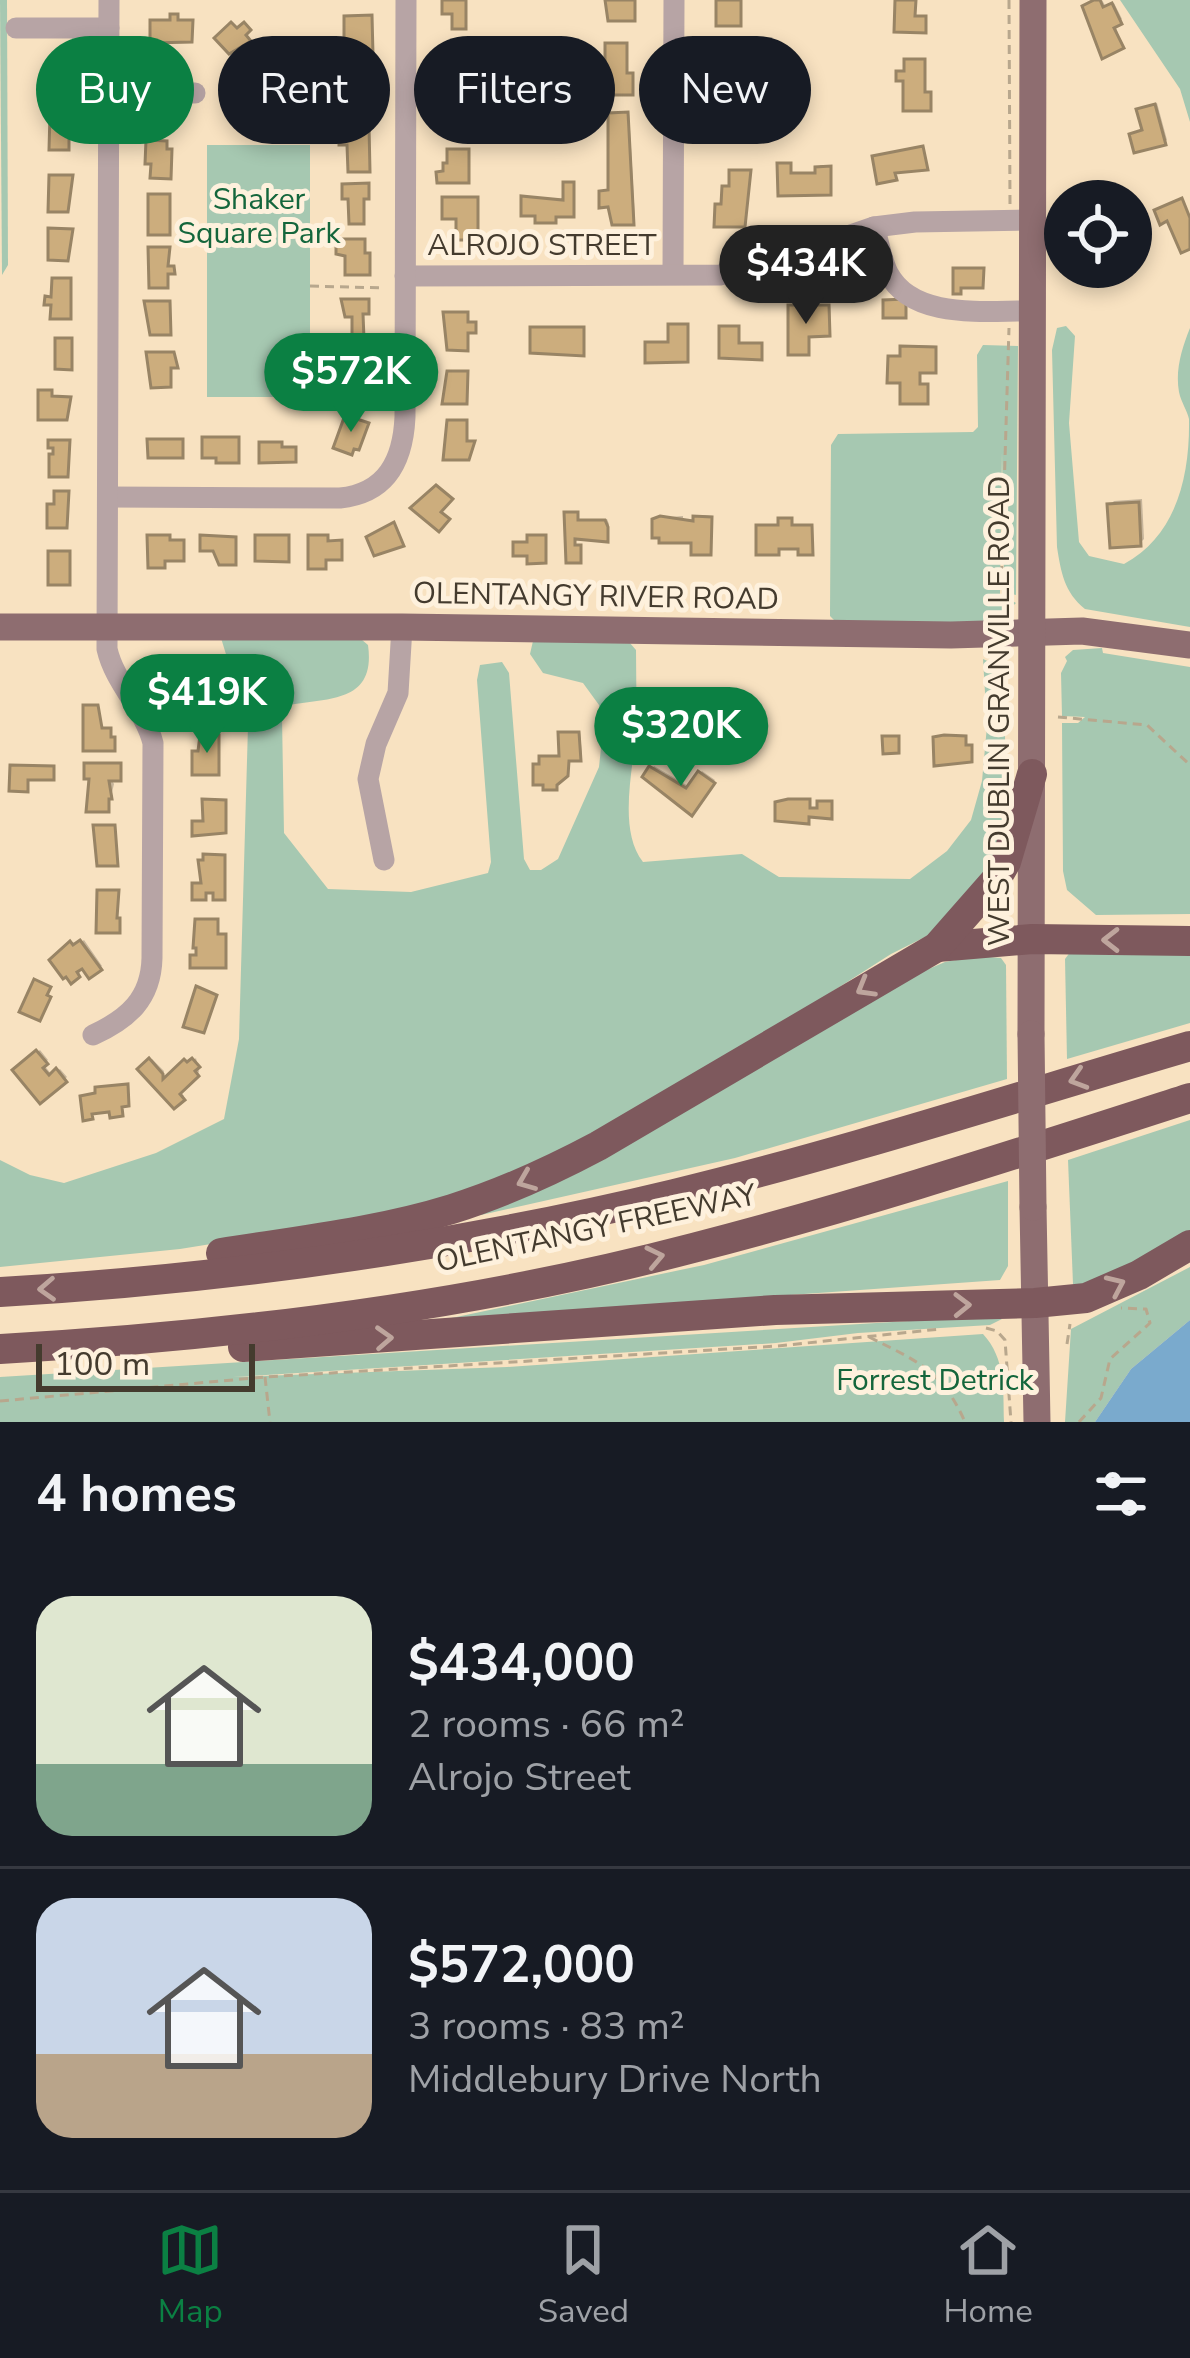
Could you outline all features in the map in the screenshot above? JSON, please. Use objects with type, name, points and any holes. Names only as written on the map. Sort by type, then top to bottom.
[{"type":"highway","points":[[94,1286],[196,1257],[374,1228],[447,1210],[544,1174],[598,1146],[937,946],[995,881],[1013,842],[1032,774]]},
{"type":"highway","points":[[937,946],[1031,939],[1190,940]]},
{"type":"highway","name":"OLENTANGY FREEWAY","points":[[0,1292],[94,1286],[367,1254],[675,1194],[1190,1046]]},
{"type":"highway","name":"OLENTANGY FREEWAY","points":[[0,1349],[99,1344],[375,1311],[688,1250],[882,1197],[1190,1097]]},
{"type":"highway","points":[[99,1344],[209,1349],[776,1310],[1035,1303],[1086,1298],[1190,1245]]},
{"type":"main road","name":"WEST DUBLIN GRANVILLE ROAD","points":[[1028,1421],[1035,1303],[1033,0]]},
{"type":"main road","name":"OLENTANGY RIVER ROAD","points":[[0,627],[1082,631],[1190,645]]},
{"type":"street","points":[[109,0],[109,36]]},
{"type":"street","points":[[108,497],[340,498],[364,493],[385,479],[399,459],[404,436],[406,0]]},
{"type":"street","points":[[673,274],[674,0]]},
{"type":"street","points":[[16,28],[109,28]]},
{"type":"street","points":[[94,1035],[116,1025],[138,1005],[152,969],[153,743],[149,728],[112,670],[107,627],[109,144]]},
{"type":"street","name":"ALROJO STREET","points":[[405,282],[721,275],[797,258],[874,226],[1031,220]]},
{"type":"street","points":[[874,226],[892,280],[922,302],[952,309],[1031,311]]},
{"type":"street","points":[[384,860],[368,779],[376,744],[398,693],[402,627]]},
{"type":"path","points":[[310,286],[405,282]]},
{"type":"path","points":[[1058,717],[1148,725],[1190,765]]},
{"type":"path","points":[[1079,1422],[1101,1398],[1110,1359],[1150,1323],[1146,1310],[1116,1307]]},
{"type":"path","points":[[1066,1344],[1068,1326],[1075,1317]]},
{"type":"path","points":[[982,1327],[997,1331],[1005,1340],[1028,1421]]},
{"type":"path","points":[[0,1401],[266,1377],[670,1353],[945,1329]]},
{"type":"path","points":[[868,1336],[921,1362],[940,1378],[965,1422]]},
{"type":"path","points":[[266,1377],[270,1422]]},
{"type":"green space","points":[[0,0],[7,0],[8,265],[2,275]]},
{"type":"green space","points":[[1120,0],[1190,0],[1190,122],[1180,89]]},
{"type":"green space","name":"Shaker Square Park","points":[[207,145],[310,145],[310,397],[207,397]]},
{"type":"green space","points":[[1066,326],[1075,336],[1069,423],[1079,542],[1089,556],[1124,564],[1156,538],[1183,483],[1189,419],[1178,376],[1190,328],[1190,627],[1085,609],[1065,581],[1057,547],[1052,350],[1057,328]]},
{"type":"green space","points":[[983,345],[1018,346],[1016,595],[1008,593],[1004,583],[1002,452],[1000,594],[1016,603],[999,619],[982,622],[836,622],[830,616],[831,445],[838,434],[973,432],[978,427],[977,355]]},
{"type":"green space","points":[[355,634],[368,645],[369,664],[357,687],[334,698],[288,705],[282,717],[284,833],[328,889],[411,892],[488,873],[491,862],[477,680],[480,665],[502,662],[509,673],[524,859],[530,870],[541,870],[558,859],[599,767],[603,729],[599,705],[583,683],[543,673],[530,654],[533,641],[629,642],[636,650],[629,815],[635,848],[643,862],[742,854],[779,877],[910,879],[947,851],[971,820],[982,781],[987,726],[983,659],[998,670],[1004,688],[1007,832],[1001,849],[941,929],[891,954],[672,1094],[517,1176],[371,1218],[180,1249],[0,1267],[0,1160],[30,1175],[64,1183],[156,1153],[224,1119],[239,1039],[248,726],[221,638]]},
{"type":"green space","points":[[1102,648],[1103,653],[1190,667],[1190,914],[1096,915],[1067,890],[1062,723],[1078,723],[1085,717],[1062,716],[1061,673],[1065,657],[1073,650]]},
{"type":"green space","points":[[1190,948],[1190,1023],[1067,1059],[1065,959],[1071,951]]},
{"type":"green space","points":[[977,956],[1001,958],[1006,965],[1007,1079],[735,1158],[481,1215],[479,1208],[924,971]]},
{"type":"green space","points":[[1190,1120],[1190,1239],[1084,1288],[1073,1284],[1068,1160]]},
{"type":"green space","points":[[1008,1181],[1008,1266],[1000,1280],[442,1320],[704,1265]]},
{"type":"green space","points":[[1190,1267],[1190,1320],[1131,1369],[1095,1422],[1065,1422],[1071,1329]]},
{"type":"green space","name":"Forrest Detrick","points":[[1002,1319],[990,1325],[776,1343],[233,1377],[507,1367],[983,1334],[999,1364],[1004,1422],[0,1422],[0,1377]]},
{"type":"water","points":[[1190,1320],[1190,1422],[1095,1422],[1131,1369]]},
{"type":"building","points":[[442,0],[466,0],[466,29],[452,29],[452,14],[442,14]]},
{"type":"building","points":[[605,0],[635,0],[635,21],[608,21]]},
{"type":"building","points":[[716,0],[741,0],[741,26],[716,26]]},
{"type":"building","points":[[895,0],[916,0],[915,16],[926,16],[926,33],[894,32]]},
{"type":"building","points":[[1100,0],[1103,7],[1112,3],[1122,24],[1114,28],[1124,48],[1102,59],[1082,6]]},
{"type":"building","points":[[170,14],[178,14],[178,20],[193,20],[192,36],[150,36],[150,20],[170,20]]},
{"type":"building","points":[[372,15],[373,36],[344,36],[344,16]]},
{"type":"building","points":[[231,22],[237,28],[244,22],[251,30],[247,36],[218,36],[218,42],[214,38]]},
{"type":"building","points":[[615,43],[627,43],[633,95],[615,95]]},
{"type":"building","points":[[904,59],[925,59],[925,92],[931,92],[931,111],[903,111],[903,81],[896,81],[896,71],[904,71]]},
{"type":"building","points":[[1155,104],[1166,145],[1134,153],[1129,134],[1142,130],[1136,109]]},
{"type":"building","points":[[628,112],[634,225],[612,225],[608,207],[599,208],[599,191],[608,190],[608,144],[615,144],[615,113]]},
{"type":"building","points":[[49,144],[69,144],[69,150],[49,150]]},
{"type":"building","points":[[146,144],[167,144],[172,149],[171,179],[150,178],[151,164],[145,164]]},
{"type":"building","points":[[369,144],[370,172],[348,172],[347,145],[339,145]]},
{"type":"building","points":[[923,146],[928,170],[895,173],[897,180],[877,184],[872,156]]},
{"type":"building","points":[[447,149],[469,149],[469,183],[437,183],[436,172],[443,171],[447,163]]},
{"type":"building","points":[[777,163],[791,163],[791,173],[815,173],[815,167],[831,166],[831,195],[778,196]]},
{"type":"building","points":[[729,170],[751,170],[745,227],[714,227],[715,204],[721,204],[722,186],[729,186]]},
{"type":"building","points":[[49,175],[73,175],[68,212],[48,212]]},
{"type":"building","points":[[563,182],[574,182],[574,217],[535,223],[535,216],[521,216],[521,196],[563,200]]},
{"type":"building","points":[[369,183],[364,224],[349,224],[342,184]]},
{"type":"building","points":[[148,194],[170,194],[170,235],[148,235]]},
{"type":"building","points":[[442,197],[478,197],[478,240],[456,240],[456,219],[442,219]]},
{"type":"building","points":[[1182,198],[1190,218],[1190,249],[1181,253],[1167,221],[1160,225],[1154,210]]},
{"type":"building","points":[[48,228],[73,229],[68,261],[48,260]]},
{"type":"building","points":[[336,239],[365,239],[370,275],[345,275],[345,256],[336,254]]},
{"type":"building","points":[[148,247],[170,247],[168,266],[174,266],[175,274],[168,274],[168,288],[149,288]]},
{"type":"building","points":[[953,268],[984,268],[983,288],[961,288],[961,294],[953,294]]},
{"type":"building","points":[[52,278],[71,278],[71,319],[50,319],[51,305],[44,305],[45,296],[51,297]]},
{"type":"building","points":[[341,299],[369,299],[369,314],[363,314],[364,339],[352,339],[352,317],[345,317]]},
{"type":"building","points":[[906,299],[906,318],[883,318],[883,300]]},
{"type":"building","points":[[144,301],[170,301],[171,335],[150,335]]},
{"type":"building","points":[[788,305],[829,305],[830,336],[809,337],[809,355],[788,355]]},
{"type":"building","points":[[443,312],[468,312],[468,322],[476,322],[476,333],[468,333],[468,351],[447,350]]},
{"type":"building","points":[[668,324],[688,324],[688,362],[645,363],[645,342],[668,342]]},
{"type":"building","points":[[719,326],[739,326],[739,343],[762,343],[762,360],[719,358]]},
{"type":"building","points":[[530,327],[584,327],[584,356],[530,353]]},
{"type":"building","points":[[55,338],[72,338],[72,370],[55,369]]},
{"type":"building","points":[[900,346],[936,347],[936,373],[920,373],[920,384],[928,384],[928,404],[900,404],[900,383],[887,383],[888,356],[900,356]]},
{"type":"building","points":[[146,352],[174,352],[178,368],[171,368],[171,387],[151,388]]},
{"type":"building","points":[[352,355],[369,355],[365,389],[344,389],[344,363],[352,363]]},
{"type":"building","points":[[447,371],[468,371],[467,404],[442,404]]},
{"type":"building","points":[[38,390],[71,397],[67,420],[38,420]]},
{"type":"building","points":[[345,415],[369,423],[359,450],[354,449],[352,455],[333,448]]},
{"type":"building","points":[[447,420],[467,420],[467,441],[475,441],[469,460],[443,460]]},
{"type":"building","points":[[202,437],[239,437],[239,463],[202,458]]},
{"type":"building","points":[[147,439],[183,439],[183,458],[148,458]]},
{"type":"building","points":[[48,440],[70,440],[68,477],[49,477],[53,448],[48,448]]},
{"type":"building","points":[[259,442],[296,447],[296,462],[259,463]]},
{"type":"building","points":[[436,485],[453,499],[441,512],[450,519],[439,532],[410,508]]},
{"type":"building","points":[[54,491],[69,491],[67,528],[47,528],[47,504],[54,504]]},
{"type":"building","points":[[1139,502],[1141,546],[1110,548],[1107,504]]},
{"type":"building","points":[[564,512],[578,512],[578,520],[605,520],[608,527],[608,542],[575,539],[575,545],[581,545],[581,563],[566,563]]},
{"type":"building","points":[[693,516],[712,517],[711,555],[691,555],[691,543],[659,543],[659,538],[652,538],[652,519],[693,521]]},
{"type":"building","points":[[778,518],[792,518],[792,525],[812,525],[813,555],[779,549],[779,555],[756,555],[756,525],[778,525]]},
{"type":"building","points":[[394,522],[404,546],[374,556],[366,537]]},
{"type":"building","points":[[147,535],[184,540],[184,561],[165,561],[165,568],[148,568]]},
{"type":"building","points":[[200,535],[236,537],[236,565],[219,565],[213,551],[200,551]]},
{"type":"building","points":[[255,535],[289,535],[289,562],[255,561]]},
{"type":"building","points":[[308,535],[342,540],[342,560],[326,560],[326,569],[308,569]]},
{"type":"building","points":[[527,535],[546,535],[546,563],[527,564],[527,556],[513,556],[513,542],[527,542]]},
{"type":"building","points":[[48,551],[70,551],[70,585],[48,585]]},
{"type":"building","points":[[210,669],[217,686],[201,690],[205,702],[190,709],[180,679]]},
{"type":"building","points":[[83,705],[98,705],[102,728],[111,728],[111,737],[115,737],[115,751],[83,751]]},
{"type":"building","points":[[558,732],[579,732],[581,761],[569,761],[568,776],[557,790],[543,790],[543,785],[533,785],[533,764],[539,764],[539,756],[559,756]]},
{"type":"building","points":[[200,735],[219,735],[219,775],[192,775],[192,751],[198,751]]},
{"type":"building","points":[[882,736],[899,736],[899,753],[883,754]]},
{"type":"building","points":[[966,736],[966,745],[972,745],[972,762],[934,766],[933,737]]},
{"type":"building","points":[[84,763],[121,763],[121,781],[109,781],[109,812],[86,812],[89,779],[84,779]]},
{"type":"building","points":[[10,765],[54,766],[54,780],[28,780],[28,792],[9,791]]},
{"type":"building","points":[[649,766],[686,788],[698,771],[715,783],[692,816],[642,777]]},
{"type":"building","points":[[202,799],[226,800],[226,833],[192,836],[192,821],[203,821]]},
{"type":"building","points":[[810,799],[810,808],[817,808],[817,801],[832,801],[832,819],[809,817],[809,824],[775,821],[775,802]]},
{"type":"building","points":[[93,825],[115,825],[118,866],[97,866]]},
{"type":"building","points":[[203,854],[225,855],[225,900],[213,900],[213,893],[206,893],[206,900],[192,900],[192,883],[201,883],[198,860],[203,860]]},
{"type":"building","points":[[97,890],[119,890],[120,933],[96,933]]},
{"type":"building","points":[[195,919],[218,919],[218,934],[226,934],[226,968],[190,968],[190,955],[196,955]]},
{"type":"building","points":[[80,940],[102,970],[89,979],[82,969],[71,984],[49,960],[70,941],[73,945]]},
{"type":"building","points":[[34,979],[51,987],[40,1021],[19,1012]]},
{"type":"building","points":[[196,986],[217,995],[204,1033],[183,1027]]},
{"type":"building","points":[[36,1050],[48,1064],[43,1068],[49,1075],[56,1068],[67,1082],[40,1104],[12,1070]]},
{"type":"building","points":[[149,1058],[163,1079],[184,1059],[192,1058],[200,1067],[195,1071],[199,1076],[180,1094],[185,1100],[174,1109],[137,1069]]},
{"type":"building","points":[[128,1084],[129,1106],[122,1107],[123,1116],[92,1114],[93,1119],[83,1121],[80,1096],[95,1093],[95,1087]]}]
